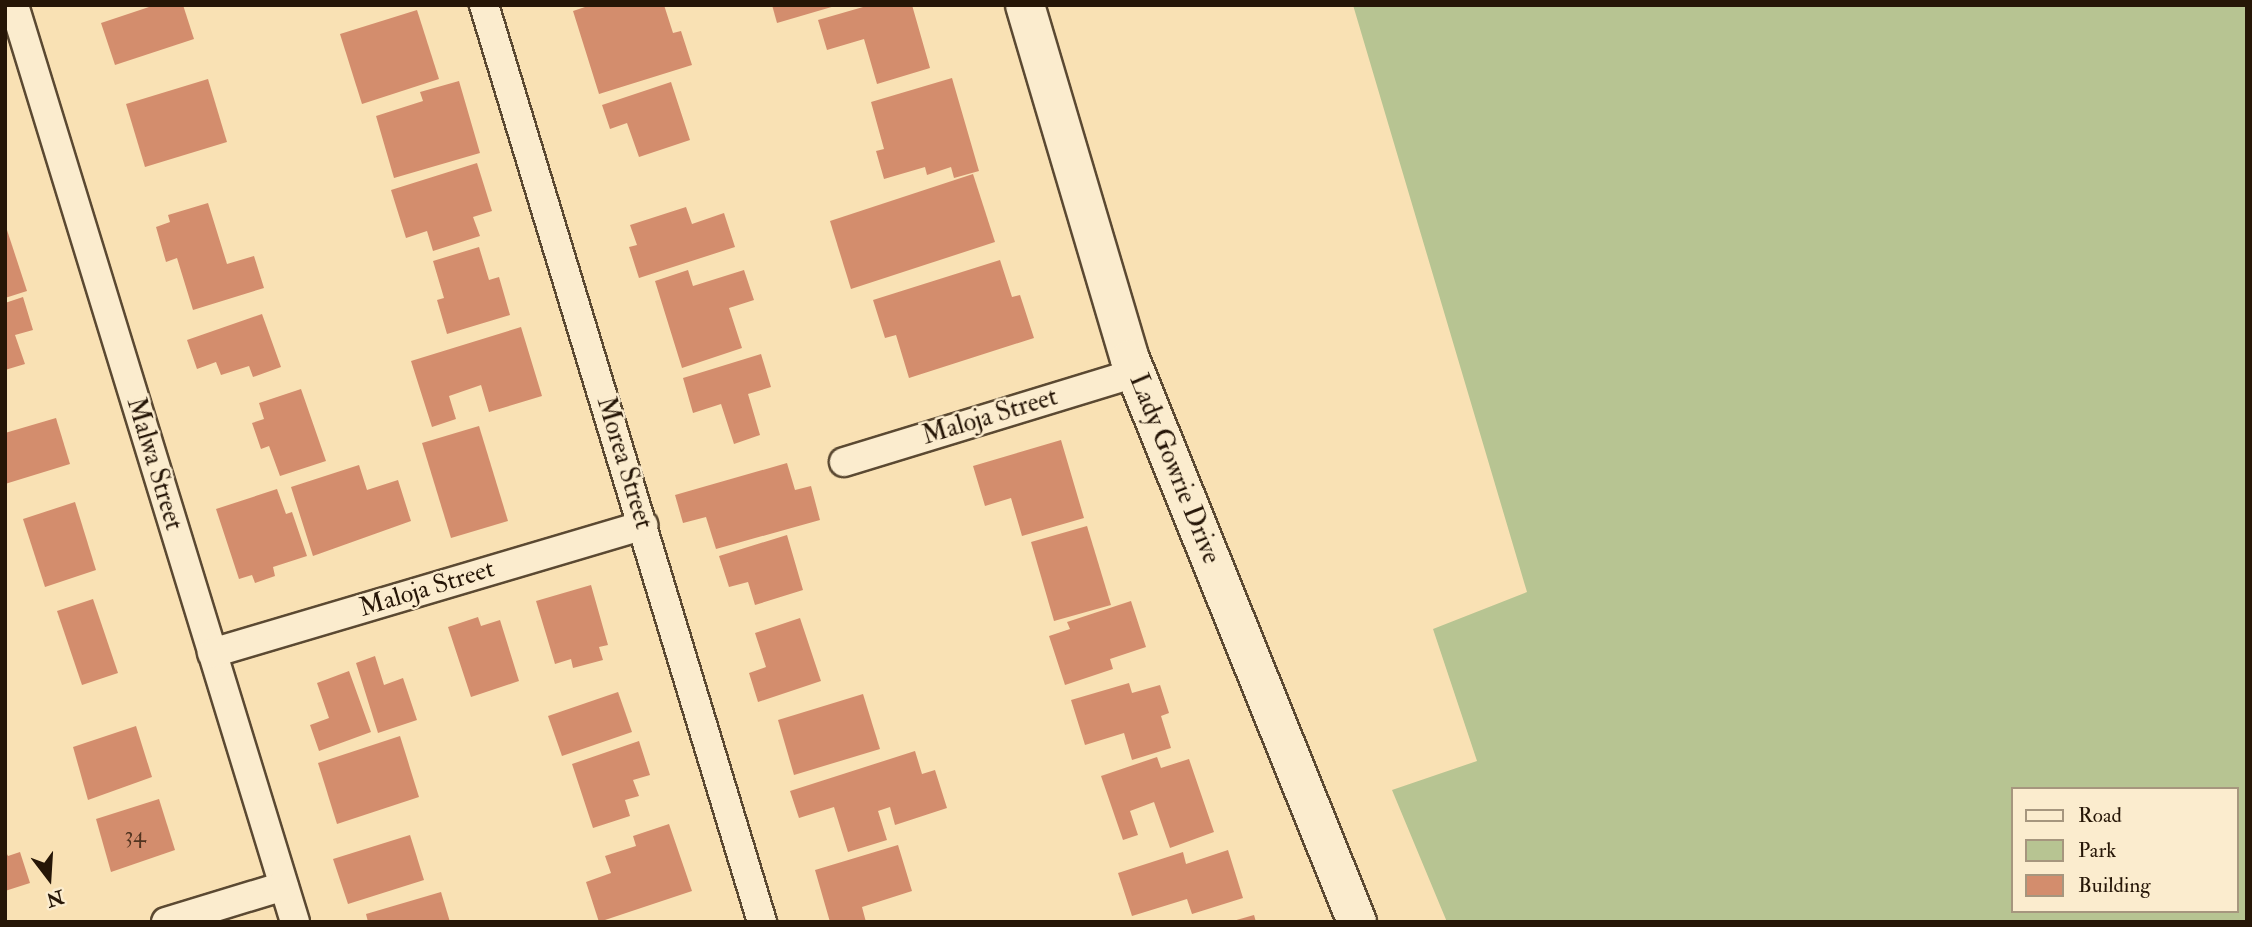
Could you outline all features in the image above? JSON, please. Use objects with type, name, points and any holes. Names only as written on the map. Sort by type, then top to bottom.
[{"type":"main road","name":"Lady Gowrie Drive","points":[[1025,5],[1135,373],[1357,922]]},
{"type":"street","name":"Malwa Street","points":[[14,5],[295,922]]},
{"type":"street","name":"Morea Street","points":[[484,5],[762,922]]},
{"type":"street","name":"Maloja Street","points":[[844,462],[1135,373]]},
{"type":"street","name":"Maloja Street","points":[[212,653],[643,525]]},
{"type":"street","points":[[166,922],[284,886]]},
{"type":"green space","points":[[1353,5],[2247,5],[2247,922],[1447,922],[1392,790],[1477,761],[1433,629],[1527,592]]},
{"type":"building","points":[[155,5],[183,5],[194,39],[115,65],[101,23]]},
{"type":"building","points":[[591,5],[664,5],[673,33],[681,31],[692,65],[599,94],[573,11]]},
{"type":"building","points":[[772,5],[835,5],[835,6],[777,23]]},
{"type":"building","points":[[870,5],[912,5],[930,68],[877,84],[864,39],[827,50],[818,20]]},
{"type":"building","points":[[417,10],[439,79],[362,104],[340,34]]},
{"type":"building","points":[[952,78],[979,171],[954,178],[951,167],[927,175],[925,167],[884,179],[876,151],[884,149],[871,102]]},
{"type":"building","points":[[208,79],[227,142],[145,167],[126,104]]},
{"type":"building","points":[[459,81],[480,153],[394,178],[376,116],[423,101],[420,92]]},
{"type":"building","points":[[671,82],[690,140],[639,157],[627,123],[610,129],[602,105]]},
{"type":"building","points":[[477,163],[492,211],[473,217],[480,236],[433,251],[427,231],[406,238],[391,190]]},
{"type":"building","points":[[973,174],[995,242],[851,289],[830,221]]},
{"type":"building","points":[[208,203],[227,264],[254,256],[264,288],[193,310],[177,258],[166,262],[156,227],[170,222],[168,215]]},
{"type":"building","points":[[686,207],[692,224],[724,213],[735,247],[639,278],[629,247],[637,245],[630,225]]},
{"type":"building","points":[[5,224],[27,291],[5,298]]},
{"type":"building","points":[[479,247],[489,280],[499,277],[510,315],[447,334],[437,300],[444,298],[433,261]]},
{"type":"building","points":[[1000,260],[1012,297],[1020,295],[1034,338],[909,378],[896,335],[885,338],[873,300]]},
{"type":"building","points":[[688,270],[693,286],[744,270],[754,300],[729,308],[742,348],[682,368],[655,281]]},
{"type":"building","points":[[23,297],[33,330],[15,335],[25,364],[5,370],[5,303]]},
{"type":"building","points":[[262,314],[281,367],[253,377],[249,366],[221,375],[216,362],[197,369],[187,340]]},
{"type":"building","points":[[521,327],[542,396],[489,412],[481,385],[449,396],[456,419],[432,427],[411,361]]},
{"type":"building","points":[[761,354],[771,387],[748,394],[760,435],[734,444],[721,404],[693,413],[683,378]]},
{"type":"building","points":[[301,389],[326,461],[280,476],[269,446],[261,449],[252,423],[264,419],[259,403]]},
{"type":"building","points":[[56,418],[70,464],[5,484],[5,433]]},
{"type":"building","points":[[479,426],[508,521],[451,538],[422,443]]},
{"type":"building","points":[[1061,440],[1084,518],[1022,536],[1011,498],[985,506],[973,466]]},
{"type":"building","points":[[787,463],[795,490],[811,486],[820,520],[716,549],[706,517],[683,523],[675,495]]},
{"type":"building","points":[[359,465],[367,490],[398,480],[411,521],[313,556],[291,487]]},
{"type":"building","points":[[277,489],[286,514],[292,512],[307,556],[273,567],[275,576],[255,583],[252,575],[239,579],[216,509]]},
{"type":"building","points":[[75,502],[96,570],[45,587],[23,519]]},
{"type":"building","points":[[1087,526],[1111,605],[1054,621],[1031,542]]},
{"type":"building","points":[[787,535],[803,590],[755,605],[748,582],[729,587],[719,556]]},
{"type":"building","points":[[591,585],[608,645],[599,647],[603,660],[573,668],[571,659],[555,664],[536,601]]},
{"type":"building","points":[[93,599],[118,673],[82,685],[57,611]]},
{"type":"building","points":[[1131,601],[1146,647],[1110,659],[1113,669],[1065,685],[1049,636],[1070,629],[1067,622]]},
{"type":"building","points":[[478,617],[481,626],[500,620],[519,681],[471,697],[448,627]]},
{"type":"building","points":[[800,618],[821,681],[758,702],[749,673],[766,667],[755,633]]},
{"type":"building","points":[[375,656],[384,685],[403,678],[417,720],[378,733],[356,663]]},
{"type":"building","points":[[349,671],[371,732],[319,751],[310,725],[329,718],[317,683]]},
{"type":"building","points":[[1129,683],[1132,693],[1160,685],[1169,713],[1161,716],[1171,748],[1132,760],[1124,733],[1085,745],[1071,700]]},
{"type":"building","points":[[618,692],[632,732],[562,756],[548,716]]},
{"type":"building","points":[[863,694],[880,749],[794,775],[778,720]]},
{"type":"building","points":[[136,726],[152,777],[88,800],[73,747]]},
{"type":"building","points":[[400,736],[419,797],[337,824],[318,763]]},
{"type":"building","points":[[639,741],[650,775],[633,780],[639,796],[625,800],[630,816],[593,828],[572,764]]},
{"type":"building","points":[[915,751],[922,774],[935,770],[947,808],[895,825],[890,807],[878,811],[887,840],[848,852],[834,807],[799,818],[790,791]]},
{"type":"building","points":[[1157,757],[1161,768],[1189,759],[1214,832],[1170,848],[1154,802],[1130,811],[1138,835],[1123,840],[1101,776]]},
{"type":"building","points":[[159,799],[175,850],[111,872],[96,819]]},
{"type":"building","points":[[669,824],[692,891],[599,922],[586,882],[611,873],[605,856],[636,846],[633,836]]},
{"type":"building","points":[[410,835],[424,880],[348,904],[333,859]]},
{"type":"building","points":[[898,845],[912,891],[862,907],[866,922],[830,922],[815,870]]},
{"type":"building","points":[[5,850],[8,856],[20,852],[30,883],[5,891]]},
{"type":"building","points":[[1228,850],[1243,898],[1192,914],[1187,899],[1132,916],[1118,873],[1183,852],[1186,864]]},
{"type":"building","points":[[441,892],[450,922],[368,922],[366,914]]},
{"type":"building","points":[[1254,915],[1256,922],[1233,922],[1233,921]]}]
